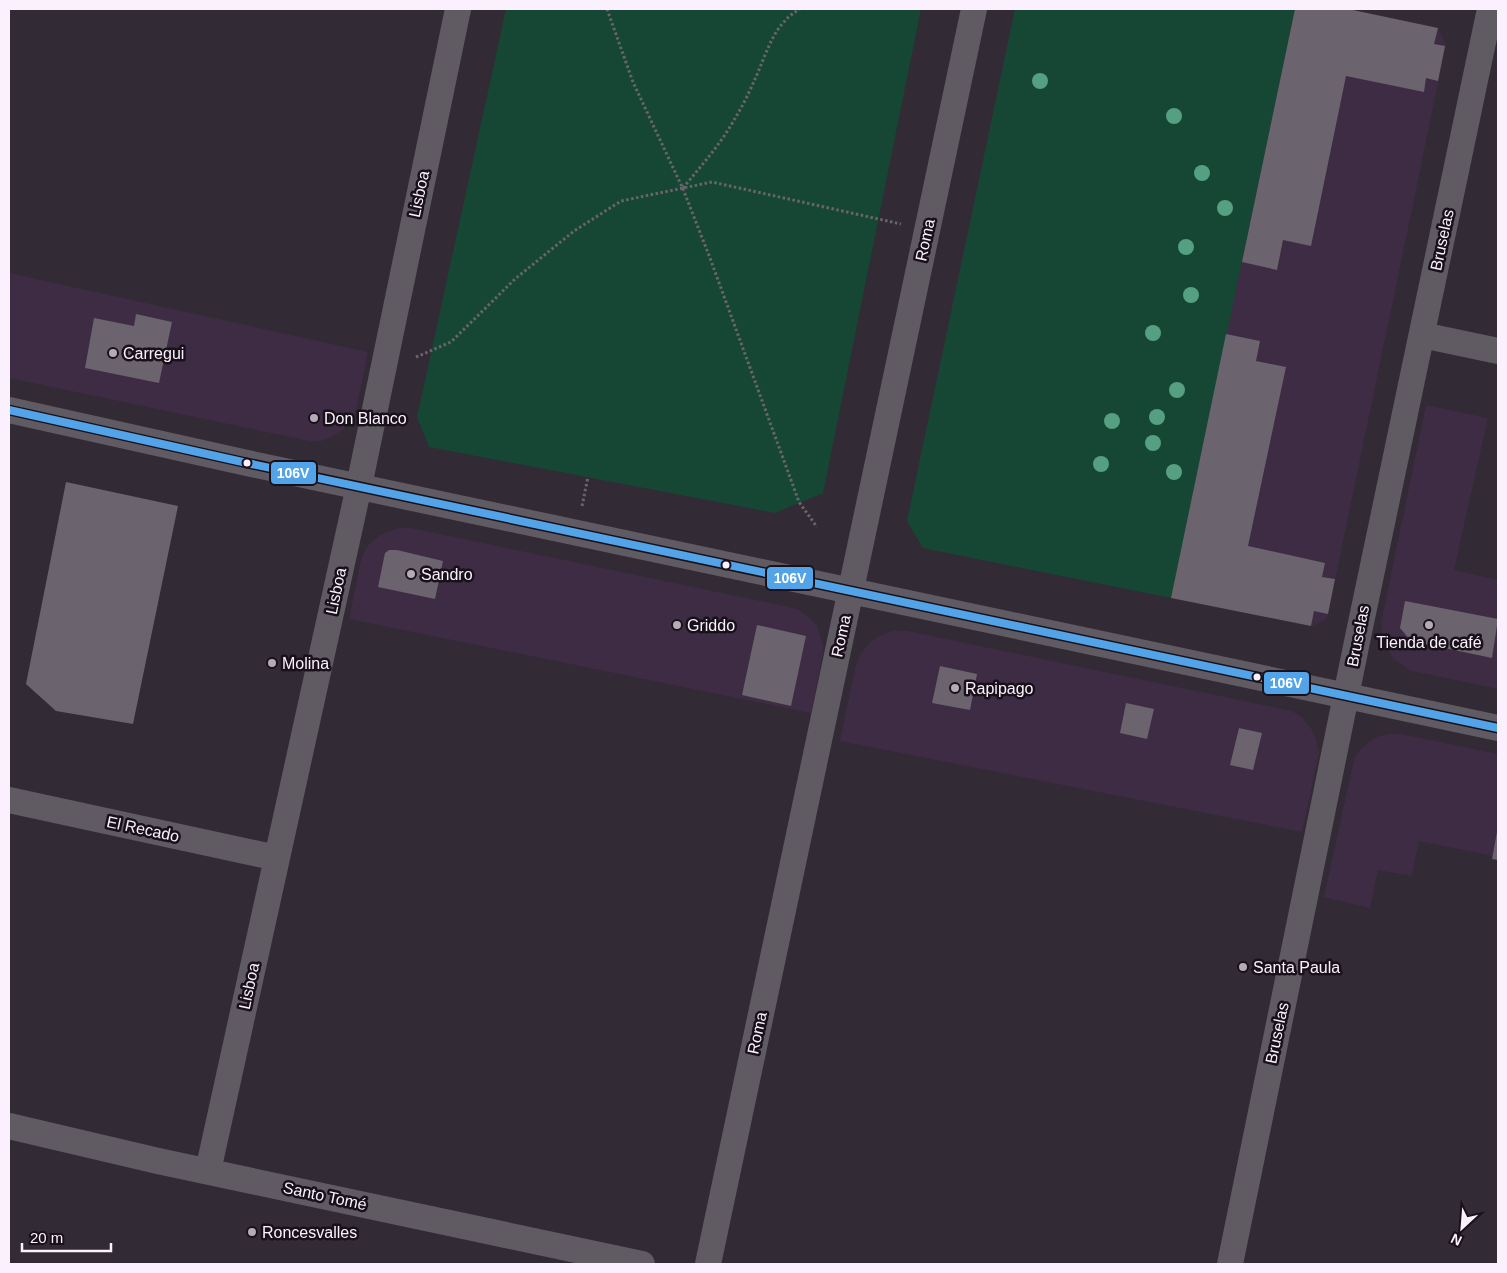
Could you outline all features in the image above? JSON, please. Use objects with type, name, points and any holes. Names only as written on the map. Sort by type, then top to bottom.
[{"type":"street","name":"Lisboa","points":[[208,1171],[359,486],[458,9]]},
{"type":"street","name":"Roma","points":[[708,1264],[974,9]]},
{"type":"street","name":"Bruselas","points":[[1230,1264],[1346,695],[1490,9]]},
{"type":"street","points":[[1422,335],[1498,351]]},
{"type":"street","points":[[9,410],[1498,728]]},
{"type":"street","name":"El Recado","points":[[9,800],[277,858]]},
{"type":"street","name":"Santo Tomé","points":[[9,1126],[208,1171],[642,1264]]},
{"type":"path","points":[[607,9],[633,82],[683,189],[710,258],[799,502],[817,527]]},
{"type":"path","points":[[683,189],[734,121],[778,28],[794,12],[800,9]]},
{"type":"path","points":[[382,370],[452,342],[515,279],[574,231],[621,201],[712,182],[927,229]]},
{"type":"shaded area","points":[[1015,9],[1348,9],[1438,28],[1446,45],[1328,614],[1326,619],[1313,626],[923,548],[907,521]]},
{"type":"shaded area","points":[[9,273],[368,352],[357,407],[352,418],[342,430],[332,437],[321,441],[309,441],[9,378]]},
{"type":"shaded area","points":[[1426,405],[1488,418],[1454,570],[1498,580],[1498,689],[1412,671],[1394,660],[1383,642],[1381,623]]},
{"type":"shaded area","points":[[398,528],[411,528],[799,610],[817,626],[823,644],[823,653],[811,713],[349,619],[364,552],[369,544],[380,535]]},
{"type":"shaded area","points":[[893,631],[908,631],[1292,711],[1303,718],[1312,730],[1319,753],[1302,832],[840,741],[856,664],[860,655],[871,641]]},
{"type":"shaded area","points":[[1401,734],[1498,754],[1498,857],[1419,841],[1412,876],[1378,870],[1370,908],[1324,897],[1354,759],[1369,742],[1379,736]]},
{"type":"green space","points":[[506,9],[921,9],[823,493],[775,513],[429,447],[417,417]]},
{"type":"green space","points":[[1015,9],[1295,9],[1171,598],[923,548],[907,521]]},
{"type":"building","points":[[1295,9],[1348,9],[1438,28],[1434,44],[1445,46],[1438,81],[1426,78],[1424,92],[1346,76],[1311,246],[1283,240],[1277,270],[1242,262]]},
{"type":"building","points":[[136,314],[172,322],[159,383],[85,368],[94,318],[134,326]]},
{"type":"building","points":[[1226,334],[1260,341],[1256,361],[1286,367],[1248,546],[1325,563],[1322,577],[1335,579],[1328,614],[1314,611],[1311,626],[1171,598]]},
{"type":"building","points":[[66,482],[178,506],[133,724],[56,711],[26,684]]},
{"type":"building","name":"Sandro","points":[[389,550],[397,550],[443,561],[435,599],[378,587],[385,553]]},
{"type":"building","points":[[1405,601],[1498,619],[1492,658],[1411,641],[1400,628]]},
{"type":"building","points":[[757,625],[806,636],[791,706],[742,695]]},
{"type":"building","name":"Rapipago","points":[[940,666],[977,674],[970,710],[932,703]]},
{"type":"building","points":[[1126,703],[1154,709],[1147,739],[1120,733]]},
{"type":"building","points":[[1239,728],[1262,733],[1253,770],[1230,765]]},
{"type":"building","points":[[1498,832],[1498,860],[1492,859]]},
{"type":"transit line","name":"106V","points":[[9,410],[247,463],[1498,728]]},
{"type":"place","name":"Carregui","points":[[113,353]]},
{"type":"place","name":"Don Blanco","points":[[314,418]]},
{"type":"place","name":"Sandro","points":[[411,574]]},
{"type":"place","name":"Griddo","points":[[677,625]]},
{"type":"place","name":"Tienda de café","points":[[1429,625]]},
{"type":"place","name":"Molina","points":[[272,663]]},
{"type":"place","name":"Rapipago","points":[[955,688]]},
{"type":"place","name":"Santa Paula","points":[[1243,967]]},
{"type":"place","name":"Roncesvalles","points":[[252,1232]]}]
